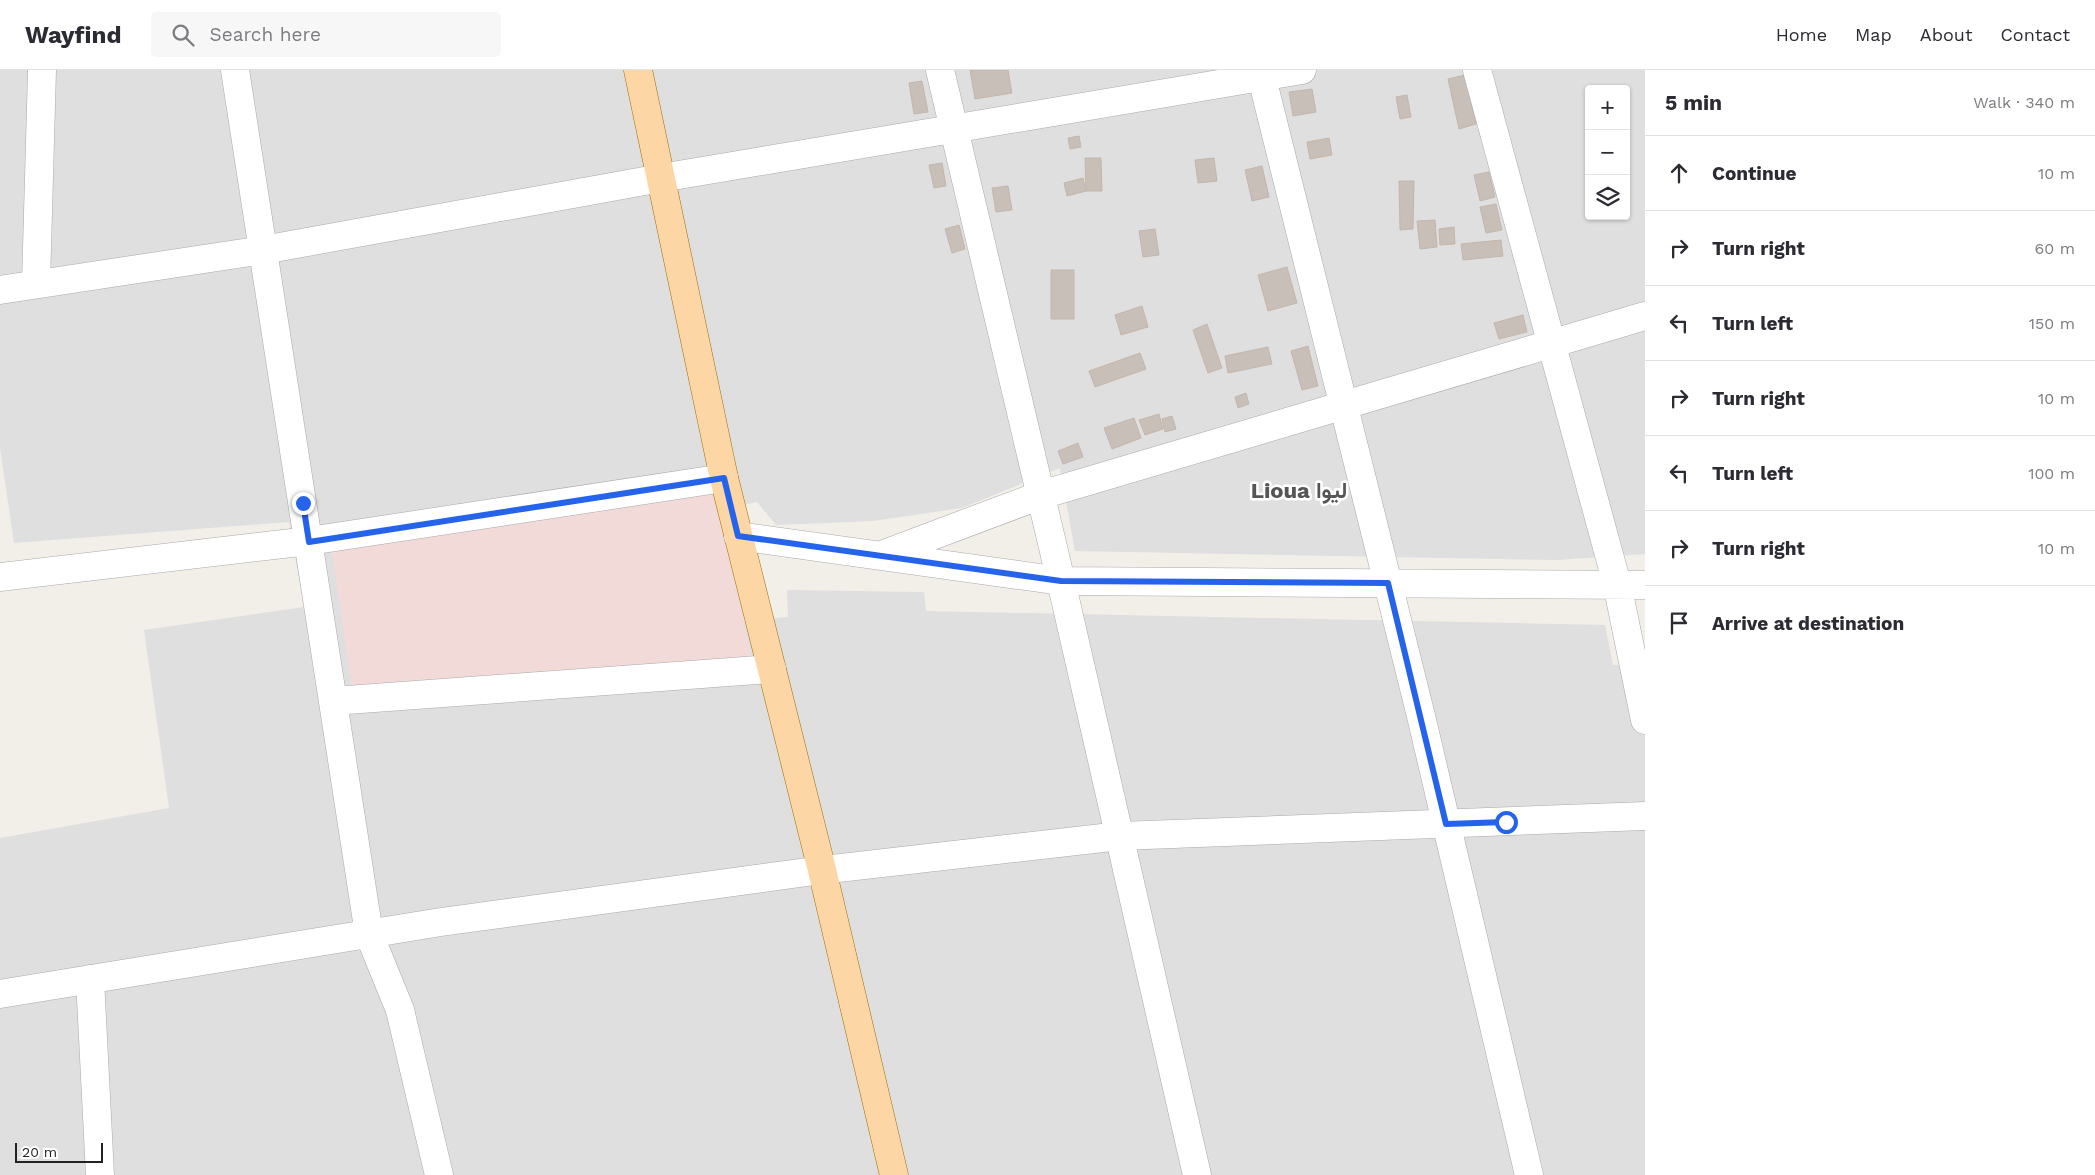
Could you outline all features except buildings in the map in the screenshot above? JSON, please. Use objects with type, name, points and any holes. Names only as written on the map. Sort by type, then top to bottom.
[{"type":"main road","points":[[638,70],[724,478],[822,870],[894,1175]]},
{"type":"street","points":[[36,284],[42,70]]},
{"type":"street","points":[[235,70],[369,933],[400,1010],[439,1175]]},
{"type":"street","points":[[940,70],[1061,581],[1197,1175]]},
{"type":"street","points":[[0,290],[263,250],[662,178],[1261,74],[1302,70]]},
{"type":"street","points":[[1477,70],[1617,584],[1645,720]]},
{"type":"street","points":[[1261,74],[1388,583],[1528,1175]]},
{"type":"street","points":[[881,555],[1040,495],[1645,316]]},
{"type":"street","points":[[0,577],[309,542],[724,478]]},
{"type":"street","points":[[738,536],[1061,581],[1645,585]]},
{"type":"street","points":[[333,702],[772,670]]},
{"type":"street","points":[[0,994],[441,922],[822,870],[1120,836],[1645,816]]},
{"type":"street","points":[[90,979],[100,1175]]},
{"type":"shaded area","points":[[0,70],[1645,70],[1645,554],[1557,560],[1075,551],[1060,468],[962,508],[873,521],[776,525],[757,502],[724,509],[719,487],[744,621],[788,617],[787,590],[924,592],[926,611],[1605,625],[1613,665],[1645,665],[1645,1175],[0,1175],[0,838],[169,808],[144,630],[304,607],[289,522],[14,543],[0,448]]},
{"type":"shaded area","points":[[719,486],[755,679],[355,709],[331,543]]},
{"type":"district","name":"Lioua ليوا","points":[[1299,490]]},
{"type":"route","points":[[303,503],[309,542],[724,478],[738,536],[1061,581],[1388,583],[1446,824],[1506,822]]}]
